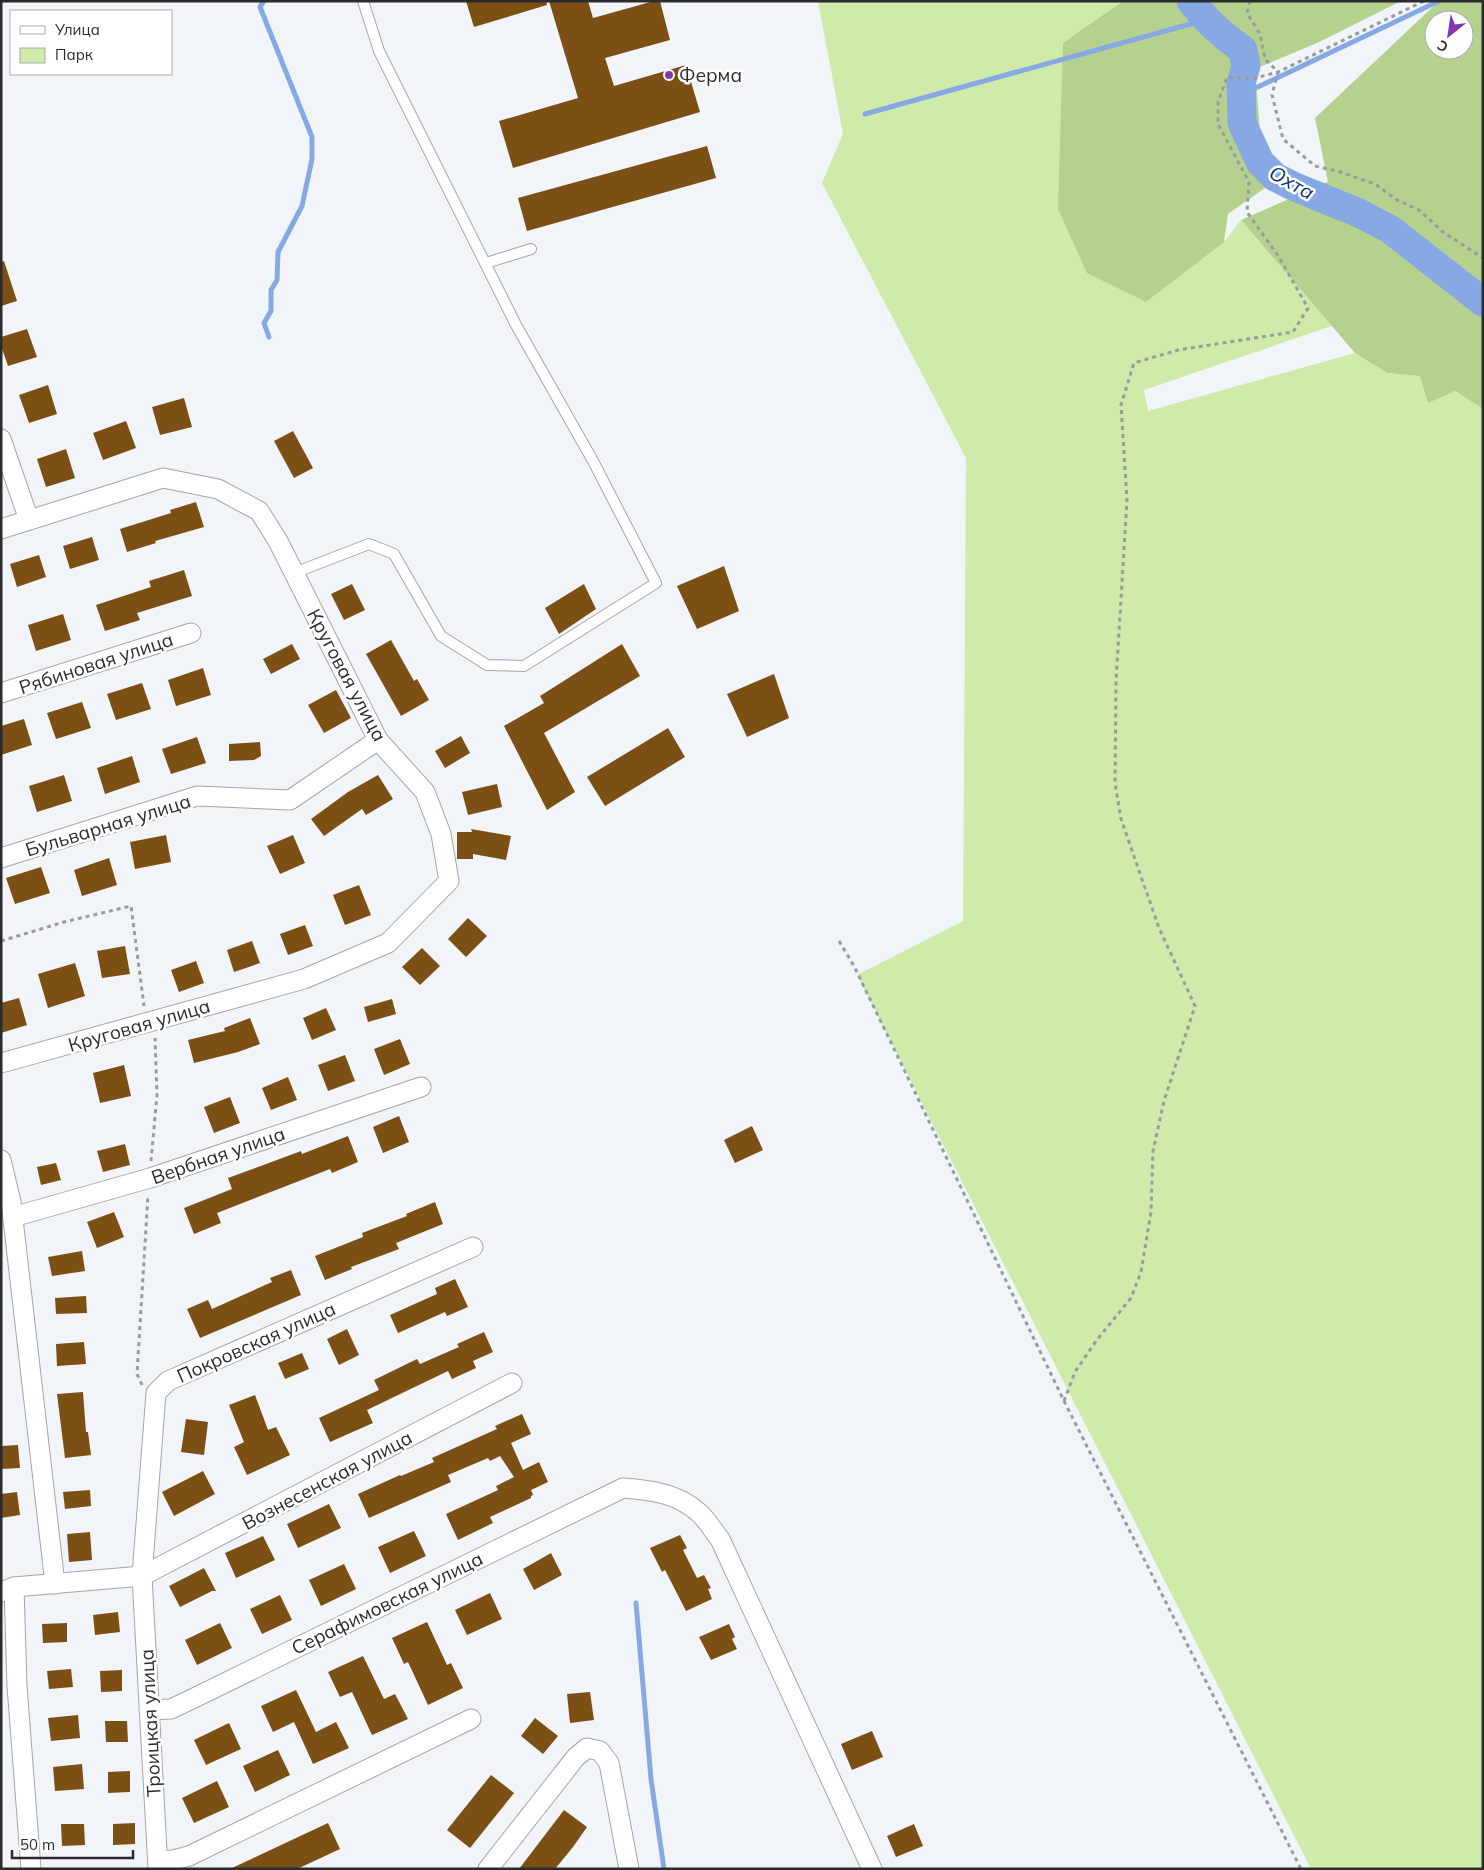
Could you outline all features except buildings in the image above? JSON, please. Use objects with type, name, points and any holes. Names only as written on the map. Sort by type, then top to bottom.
[{"type":"street","points":[[1,440],[29,520]]},
{"type":"street","name":"Круговая улица","points":[[1,529],[162,478],[218,489],[259,511],[278,541],[378,740],[425,792],[441,834],[449,882],[388,943],[304,979],[1,1063]]},
{"type":"street","name":"Рябиновая улица","points":[[1,693],[191,633]]},
{"type":"street","name":"Бульварная улица","points":[[1,858],[197,796],[290,800],[378,740]]},
{"type":"street","name":"Вербная улица","points":[[13,1217],[150,1178],[421,1086]]},
{"type":"street","points":[[1,1160],[13,1217],[55,1584]]},
{"type":"street","name":"Покровская улица","points":[[142,1576],[154,1407],[156,1393],[168,1381],[474,1247]]},
{"type":"street","name":"Вознесенская улица","points":[[142,1576],[512,1383]]},
{"type":"street","name":"Серафимовская улица","points":[[150,1710],[171,1709],[622,1488],[650,1490],[678,1498],[699,1512],[720,1539],[872,1869]]},
{"type":"street","points":[[31,1869],[8,1589],[142,1576]]},
{"type":"street","name":"Троицкая улица","points":[[142,1576],[158,1865]]},
{"type":"street","points":[[158,1865],[189,1856],[471,1718]]},
{"type":"street","points":[[488,1869],[576,1757],[588,1748],[600,1751],[609,1763],[629,1869]]},
{"type":"lane","points":[[294,573],[369,544],[394,554],[441,636],[486,665],[505,666],[524,666],[656,584],[593,461],[516,325],[379,52],[363,1]]},
{"type":"lane","points":[[486,263],[531,248]]},
{"type":"path","points":[[1250,1],[1246,13],[1260,34],[1265,59],[1278,72]]},
{"type":"path","points":[[1064,1401],[1075,1372],[1096,1341],[1131,1298],[1141,1272],[1152,1212],[1153,1151],[1164,1101],[1195,1006],[1159,928],[1120,819],[1115,783],[1116,680],[1128,500],[1121,405],[1134,363],[1178,350],[1293,332],[1308,308],[1279,257],[1247,212],[1249,182],[1218,124],[1218,102],[1227,77],[1252,79],[1278,72],[1424,1]]},
{"type":"path","points":[[1278,72],[1272,95],[1283,139],[1315,166],[1337,171],[1375,184],[1397,200],[1419,210],[1443,232],[1483,258]]},
{"type":"path","points":[[1,941],[64,922],[131,906],[150,1022],[157,1095],[137,1374],[154,1407]]},
{"type":"path","points":[[839,941],[854,966],[1064,1401],[1302,1869]]},
{"type":"green space","points":[[818,1],[1123,1],[1063,44],[1224,242],[1241,220],[1332,326],[1144,390],[1148,411],[1355,353],[1387,373],[1420,376],[1455,391],[1483,409],[1483,1869],[1311,1869],[857,975],[963,921],[966,458],[822,183],[843,134]]},
{"type":"green space","points":[[1123,1],[1401,1],[1317,43],[1255,69],[1260,131],[1272,183],[1228,214],[1224,242],[1146,302],[1087,273],[1058,209],[1063,43]]},
{"type":"green space","points":[[1439,1],[1483,1],[1483,409],[1455,391],[1428,403],[1420,376],[1387,373],[1355,353],[1241,220],[1328,182],[1315,118],[1424,15],[1424,60],[1474,60],[1474,10],[1429,10]]},
{"type":"waterway","points":[[264,1],[260,7],[312,137],[312,159],[302,206],[278,252],[277,280],[271,290],[271,311],[264,323],[269,337]]},
{"type":"waterway","name":"Охта","points":[[1191,1],[1215,28],[1243,50],[1246,66],[1241,83],[1242,123],[1260,162],[1275,177],[1359,213],[1391,230],[1483,302]]},
{"type":"waterway","points":[[1241,95],[1439,1]]},
{"type":"waterway","points":[[865,114],[1205,20]]},
{"type":"waterway","points":[[636,1603],[651,1779],[664,1869]]},
{"type":"place","name":"Ферма","points":[[669,75]]}]
